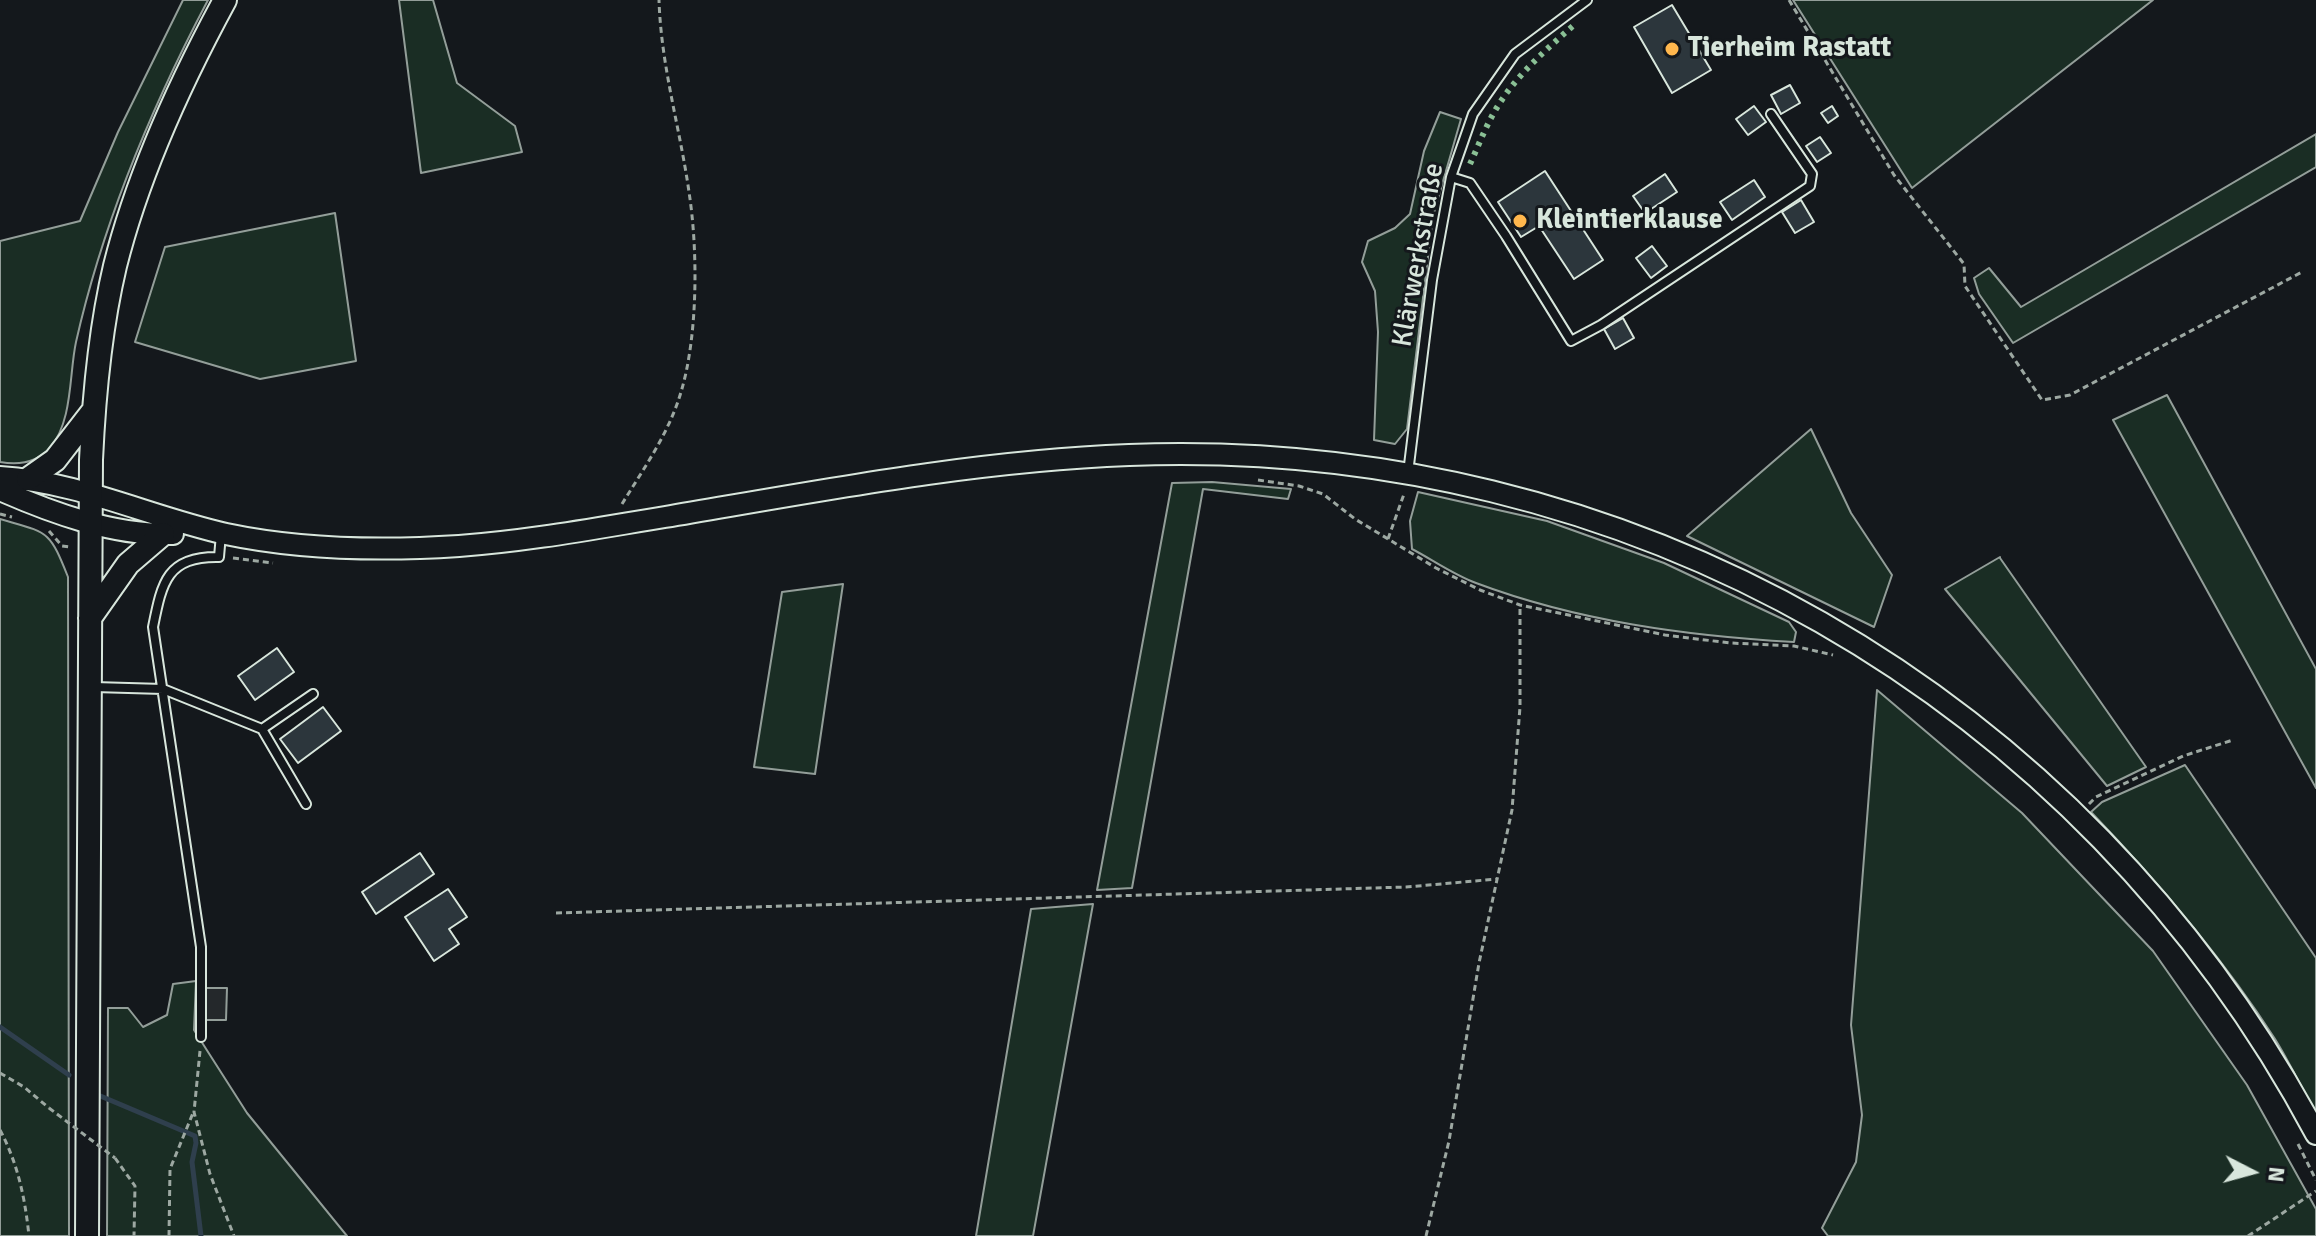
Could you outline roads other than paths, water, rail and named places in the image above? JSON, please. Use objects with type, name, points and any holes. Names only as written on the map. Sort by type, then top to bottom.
[{"type":"main road","points":[[87,1236],[93,411],[101,340],[115,265],[139,189],[173,104],[225,0]]},
{"type":"main road","points":[[28,479],[55,460],[93,411]]},
{"type":"main road","points":[[90,618],[128,564],[163,534]]},
{"type":"street","points":[[0,477],[28,479],[91,493],[221,533],[308,546],[401,548],[474,544],[615,525],[923,474],[1129,455],[1241,455],[1312,460],[1408,473],[1499,492],[1574,513],[1721,569],[1857,643],[2007,749],[2077,815],[2149,890],[2205,957],[2256,1029],[2307,1138]]},
{"type":"street","points":[[0,490],[90,522],[127,530],[163,534],[221,533]]},
{"type":"lane","name":"Klärwerkstraße","points":[[1408,473],[1432,280],[1451,177],[1473,114],[1515,54],[1587,0]]},
{"type":"lane","points":[[1451,177],[1470,183],[1571,341],[1601,325],[1810,186],[1812,174],[1771,114]]},
{"type":"lane","points":[[201,1037],[201,947],[153,627],[159,596],[177,566],[189,559],[219,557],[221,533]]},
{"type":"lane","points":[[90,687],[163,689],[262,729],[306,804]]},
{"type":"lane","points":[[262,729],[313,694]]},
{"type":"waterway","points":[[0,1027],[69,1075]]},
{"type":"waterway","points":[[98,1095],[195,1136],[192,1162],[201,1236]]},
{"type":"place","name":"Tierheim Rastatt","points":[[1672,49]]},
{"type":"place","name":"Kleintierklause","points":[[1520,221]]}]
